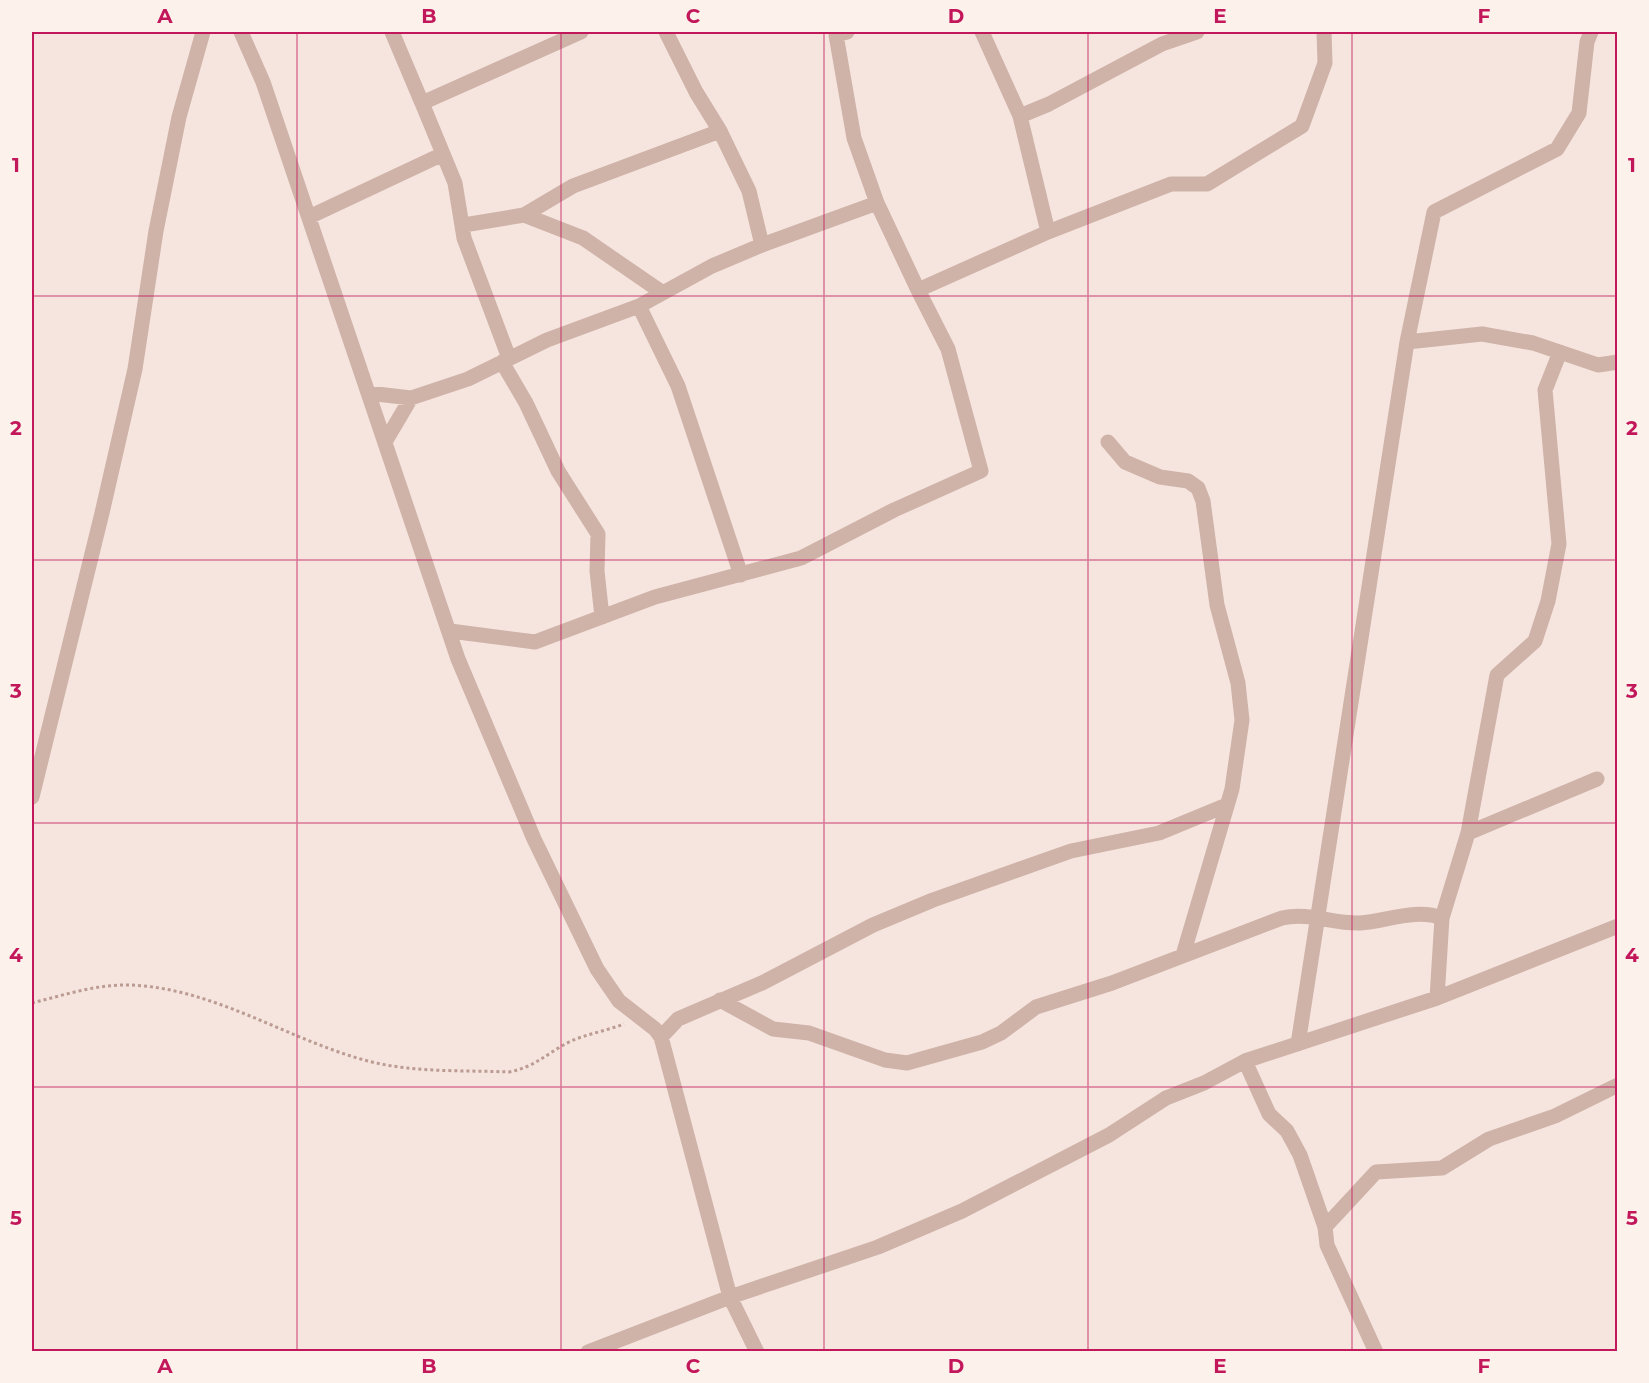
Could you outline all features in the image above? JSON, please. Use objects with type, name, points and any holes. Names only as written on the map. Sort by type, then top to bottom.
[{"type":"street","points":[[32,797],[135,369],[156,231],[179,117],[203,32]]},
{"type":"street","points":[[241,32],[263,82],[458,659],[534,839],[597,969],[619,1001],[655,1029],[661,1037],[730,1297],[757,1352]]},
{"type":"street","points":[[392,32],[455,183],[464,225],[464,238],[506,360],[558,471],[598,534],[597,571],[602,616]]},
{"type":"street","points":[[423,103],[581,32]]},
{"type":"street","points":[[666,32],[696,93],[720,131],[749,191],[762,244]]},
{"type":"street","points":[[982,32],[1020,116],[1048,232]]},
{"type":"street","points":[[1020,116],[1049,104],[1162,44],[1197,32]]},
{"type":"street","points":[[918,290],[1048,232],[1171,184],[1207,184],[1302,126],[1325,63],[1324,32]]},
{"type":"street","points":[[1298,1044],[1407,342],[1434,213],[1557,149],[1579,113],[1587,42],[1591,32]]},
{"type":"street","points":[[450,631],[535,642],[655,597],[801,558],[894,510],[981,471],[948,349],[877,203],[854,138],[839,33]]},
{"type":"street","points":[[464,225],[524,215],[573,186],[720,131]]},
{"type":"street","points":[[309,217],[443,154]]},
{"type":"street","points":[[368,393],[411,398],[468,379],[547,340],[639,306],[712,266],[762,244],[877,203]]},
{"type":"street","points":[[524,215],[583,238],[663,293]]},
{"type":"street","points":[[639,306],[678,386],[741,575]]},
{"type":"street","points":[[1407,342],[1482,334],[1533,343],[1598,365],[1617,362]]},
{"type":"street","points":[[1437,998],[1442,918],[1468,833],[1497,675],[1535,641],[1548,601],[1558,544],[1545,390],[1560,352]]},
{"type":"street","points":[[385,442],[411,398]]},
{"type":"street","points":[[1107,442],[1125,462],[1160,477],[1188,482],[1198,488],[1203,501],[1218,605],[1242,703],[1240,743],[1227,805],[1183,955]]},
{"type":"street","points":[[1468,833],[1597,779]]},
{"type":"street","points":[[661,1037],[678,1019],[762,983],[873,926],[933,900],[1071,851],[1159,832],[1227,805]]},
{"type":"street","points":[[720,1000],[765,1026],[809,1033],[885,1060],[908,1063],[982,1042],[1001,1033],[1036,1007],[1112,983],[1282,918],[1297,915],[1318,916],[1346,923],[1428,913],[1442,918]]},
{"type":"street","points":[[596,1350],[730,1297],[878,1247],[962,1211],[1109,1135],[1166,1098],[1204,1083],[1245,1061],[1437,998],[1617,926]]},
{"type":"street","points":[[1245,1061],[1269,1114],[1287,1131],[1300,1155],[1325,1227],[1327,1245],[1376,1352]]},
{"type":"street","points":[[1325,1227],[1376,1172],[1442,1168],[1489,1139],[1555,1116],[1617,1085]]},
{"type":"path","points":[[32,1003],[98,987],[130,985],[180,991],[363,1060],[404,1069],[509,1072],[534,1066],[575,1039],[640,1018]]}]
